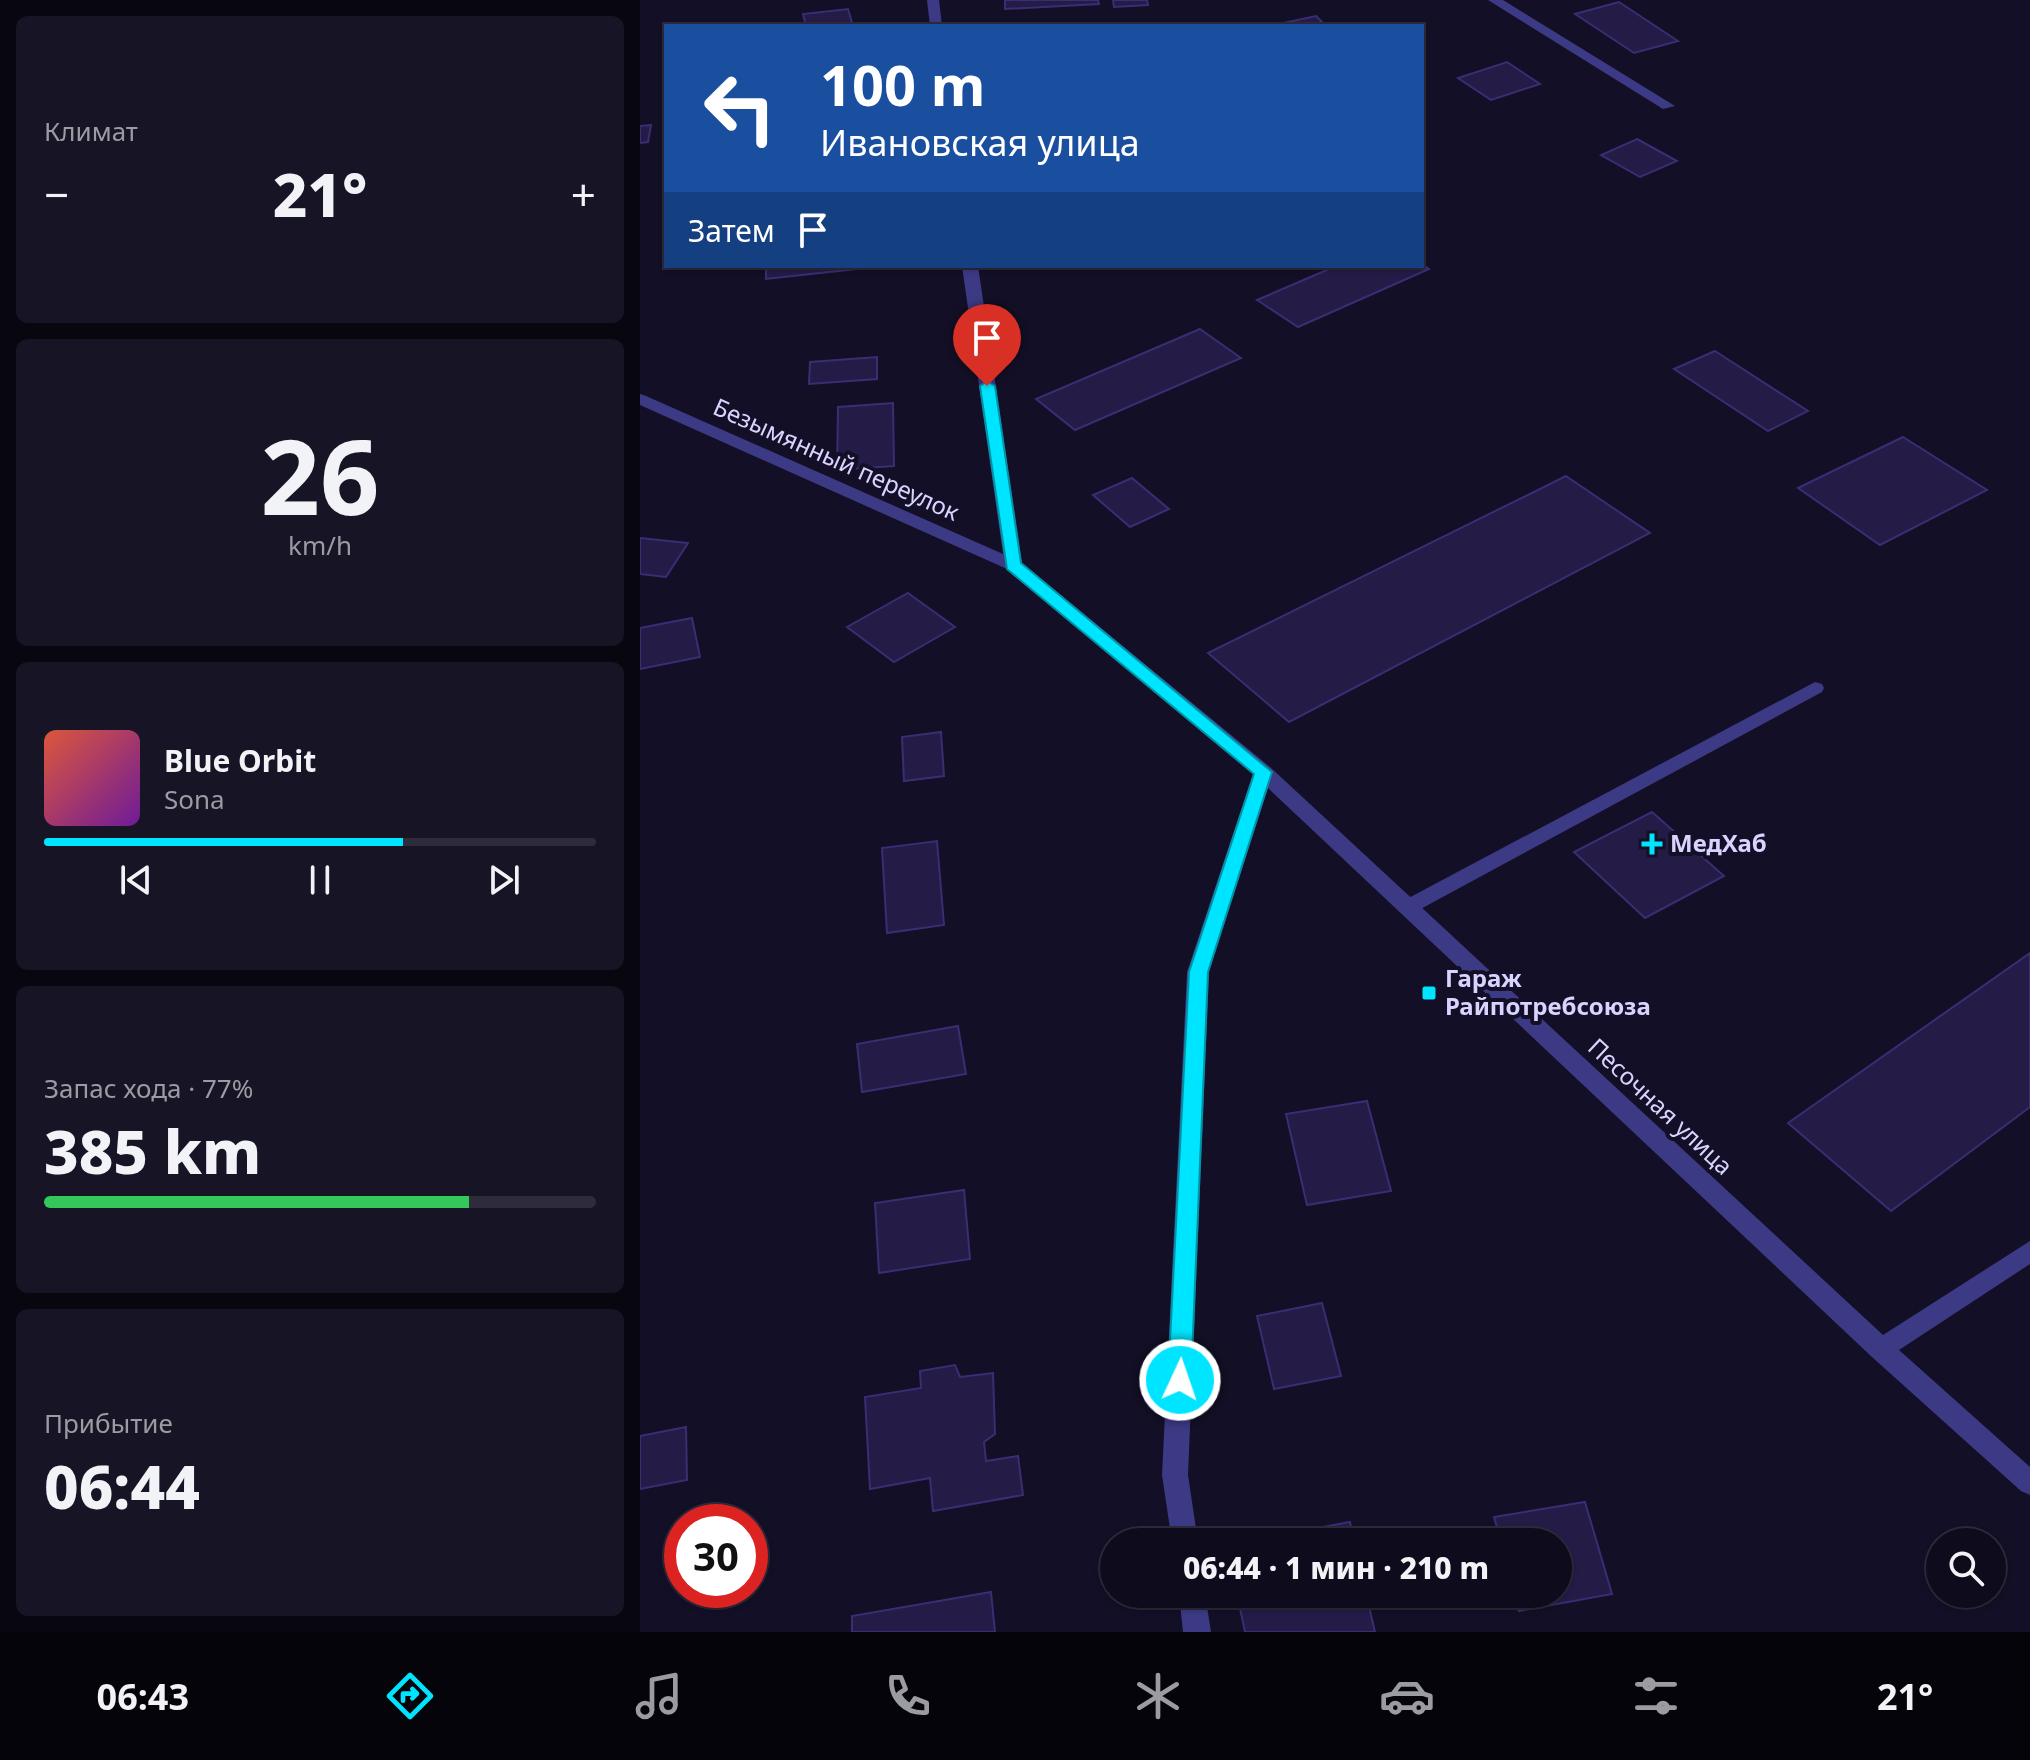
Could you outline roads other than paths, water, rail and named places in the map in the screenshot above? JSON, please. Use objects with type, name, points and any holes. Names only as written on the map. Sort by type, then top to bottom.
[{"type":"street","points":[[933,0],[936,24]]},
{"type":"street","points":[[1494,0],[1668,106]]},
{"type":"street","points":[[970,268],[1013,565]]},
{"type":"street","name":"Безымянный переулок","points":[[640,399],[1013,565],[1263,772]]},
{"type":"street","points":[[1408,907],[1815,688]]},
{"type":"street","points":[[1183,1528],[1175,1475],[1198,972],[1263,772]]},
{"type":"street","name":"Песочная улица","points":[[1263,772],[1881,1349],[2030,1483]]},
{"type":"street","points":[[1881,1349],[2030,1251]]},
{"type":"street","points":[[1194,1608],[1197,1632]]},
{"type":"place","name":"МедХаб","points":[[1652,844]]},
{"type":"place","name":"Гараж Райпотребсоюза","points":[[1429,993]]}]
